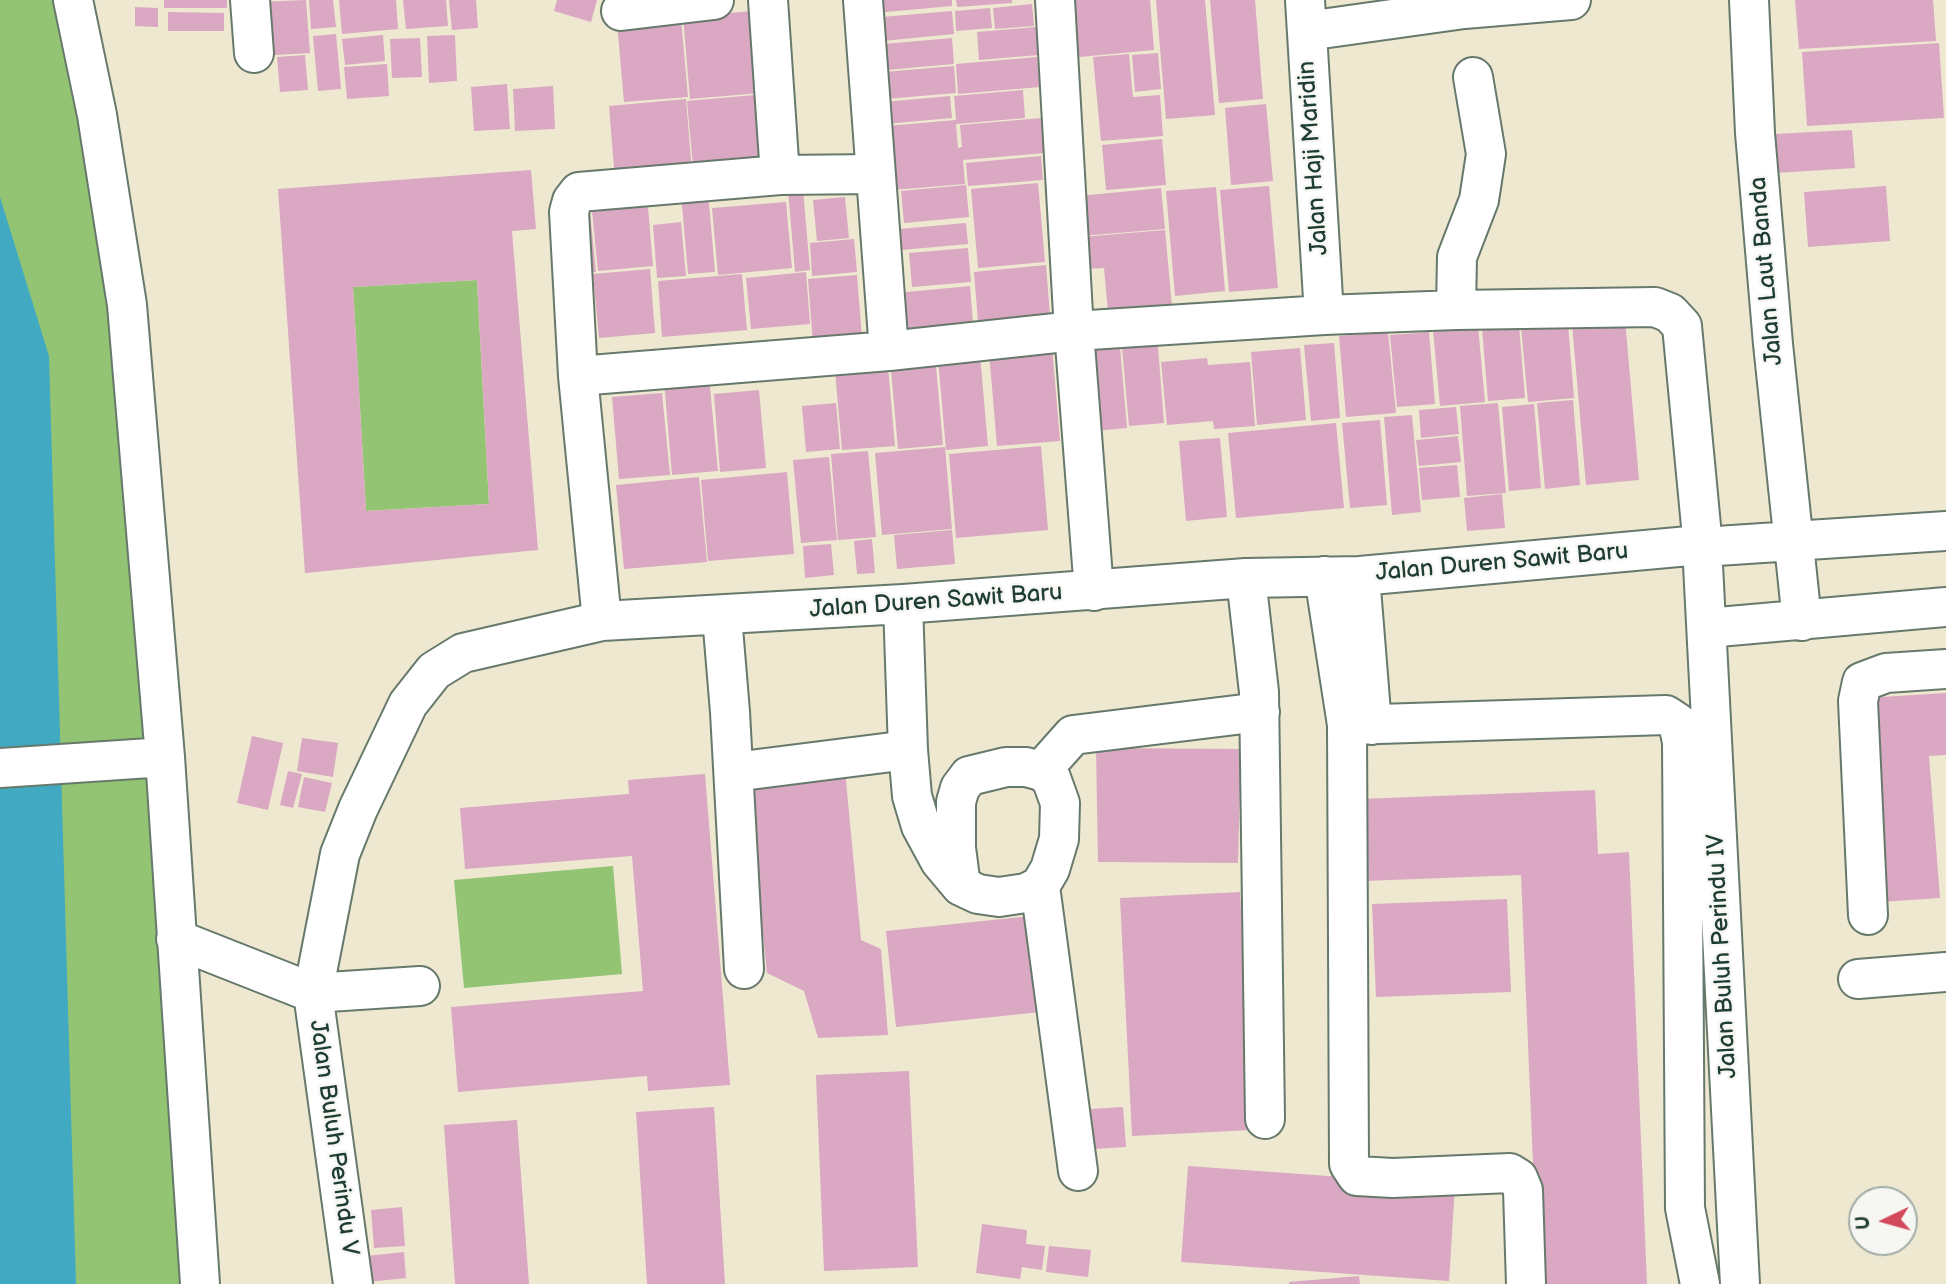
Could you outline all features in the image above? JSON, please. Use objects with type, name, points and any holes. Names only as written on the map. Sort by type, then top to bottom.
[{"type":"street","points":[[73,0],[97,115],[127,305],[157,758],[176,939],[200,1284]]},
{"type":"street","points":[[250,0],[254,53]]},
{"type":"street","points":[[621,11],[715,0]]},
{"type":"street","points":[[768,0],[780,175]]},
{"type":"street","points":[[863,0],[889,351]]},
{"type":"street","points":[[1055,0],[1074,331],[1094,592]]},
{"type":"street","points":[[1306,16],[1464,4],[1571,0]]},
{"type":"street","name":"Jalan Laut Banda","points":[[1749,0],[1756,146],[1794,621]]},
{"type":"street","name":"Jalan Haji Maridin","points":[[1306,16],[1324,315]]},
{"type":"street","points":[[1456,310],[1457,257],[1479,200],[1486,154],[1473,77]]},
{"type":"street","points":[[602,621],[578,376],[569,212],[572,201],[579,192],[780,175],[876,174]]},
{"type":"street","name":"Jalan Buluh Perindu IV","points":[[578,376],[889,351],[1074,331],[1324,315],[1655,307],[1670,313],[1682,326],[1700,526],[1709,546],[1718,627],[1726,1040],[1740,1284]]},
{"type":"street","name":"Jalan Duren Sawit Baru","points":[[313,993],[340,853],[391,737],[408,704],[435,671],[463,653],[602,621],[1094,592],[1246,578],[1342,576],[1709,546],[1946,531]]},
{"type":"street","points":[[1342,576],[1359,725],[1349,1164],[1357,1176],[1393,1178],[1510,1173],[1518,1178],[1522,1190],[1525,1284]]},
{"type":"street","points":[[1246,578],[1260,712],[1265,1119]]},
{"type":"street","points":[[903,604],[912,796],[921,825],[940,861],[961,886],[978,894],[999,897],[1026,893],[1040,886],[1050,869],[1059,839],[1059,803],[1051,778],[1041,771],[1026,767],[1006,767],[969,776],[960,788],[957,802],[956,848],[961,886]]},
{"type":"street","points":[[1718,627],[1946,607]]},
{"type":"street","points":[[1883,611],[1886,673]]},
{"type":"street","points":[[722,616],[734,772],[744,969]]},
{"type":"street","points":[[1868,915],[1858,701],[1862,682],[1886,673],[1946,669]]},
{"type":"street","points":[[1041,771],[1073,735],[1260,712]]},
{"type":"street","points":[[1359,725],[1666,715],[1678,723],[1682,742],[1685,1208],[1700,1284]]},
{"type":"street","points":[[734,772],[908,750]]},
{"type":"street","points":[[0,768],[157,758]]},
{"type":"street","points":[[1040,886],[1078,1171]]},
{"type":"street","points":[[176,939],[313,993],[420,986]]},
{"type":"street","points":[[1858,979],[1946,972]]},
{"type":"street","name":"Jalan Buluh Perindu V","points":[[313,993],[353,1284]]},
{"type":"green space","points":[[0,0],[72,0],[108,182],[198,1284],[0,1284]]},
{"type":"green space","points":[[477,280],[489,504],[366,511],[353,287]]},
{"type":"green space","points":[[613,866],[622,974],[464,988],[454,880]]},
{"type":"water","points":[[0,197],[49,356],[76,1284],[0,1284]]},
{"type":"building","points":[[164,0],[227,0],[227,8],[164,8]]},
{"type":"building","points":[[306,0],[310,53],[259,56],[256,2]]},
{"type":"building","points":[[309,0],[333,0],[336,27],[311,29]]},
{"type":"building","points":[[339,0],[396,0],[398,29],[342,34]]},
{"type":"building","points":[[403,0],[446,0],[448,26],[406,29]]},
{"type":"building","points":[[449,0],[476,0],[478,28],[452,30]]},
{"type":"building","points":[[557,0],[597,0],[591,22],[554,11]]},
{"type":"building","points":[[873,0],[952,0],[952,6],[875,13]]},
{"type":"building","points":[[956,0],[1012,0],[1012,3],[957,7]]},
{"type":"building","points":[[1064,0],[1150,0],[1154,50],[1069,58]]},
{"type":"building","points":[[1156,0],[1205,0],[1215,115],[1166,119]]},
{"type":"building","points":[[1210,0],[1255,0],[1263,99],[1219,103]]},
{"type":"building","points":[[1795,0],[1933,0],[1936,41],[1799,49]]},
{"type":"building","points":[[1032,4],[1034,26],[995,29],[993,8]]},
{"type":"building","points":[[135,7],[158,8],[158,27],[135,26]]},
{"type":"building","points":[[990,8],[992,28],[956,31],[955,11]]},
{"type":"building","points":[[765,10],[772,92],[690,99],[683,17]]},
{"type":"building","points":[[952,11],[954,34],[872,42],[870,18]]},
{"type":"building","points":[[168,12],[224,13],[224,31],[168,31]]},
{"type":"building","points":[[681,18],[688,97],[624,102],[617,23]]},
{"type":"building","points":[[1036,27],[1039,55],[979,60],[977,32]]},
{"type":"building","points":[[336,34],[341,89],[318,91],[313,36]]},
{"type":"building","points":[[383,35],[385,61],[345,65],[342,39]]},
{"type":"building","points":[[455,35],[457,81],[429,83],[427,36]]},
{"type":"building","points":[[420,38],[422,77],[392,78],[390,39]]},
{"type":"building","points":[[952,38],[954,64],[875,71],[872,45]]},
{"type":"building","points":[[1939,43],[1944,118],[1807,126],[1802,52]]},
{"type":"building","points":[[1158,53],[1161,89],[1135,92],[1132,55]]},
{"type":"building","points":[[1129,54],[1133,97],[1160,95],[1163,136],[1101,141],[1093,57]]},
{"type":"building","points":[[305,55],[308,90],[280,92],[277,57]]},
{"type":"building","points":[[1037,57],[1040,87],[958,94],[956,64]]},
{"type":"building","points":[[387,64],[389,96],[347,99],[344,67]]},
{"type":"building","points":[[954,66],[956,93],[874,100],[872,73]]},
{"type":"building","points":[[507,84],[510,129],[474,131],[471,87]]},
{"type":"building","points":[[553,86],[555,129],[515,131],[513,89]]},
{"type":"building","points":[[1023,90],[1025,118],[956,124],[958,148],[962,147],[960,125],[1042,118],[1045,153],[963,160],[965,184],[881,191],[875,127],[956,120],[954,96]]},
{"type":"building","points":[[766,94],[773,171],[694,177],[687,101]]},
{"type":"building","points":[[950,96],[952,118],[874,125],[872,103]]},
{"type":"building","points":[[686,99],[692,173],[615,180],[609,106]]},
{"type":"building","points":[[1266,104],[1273,181],[1231,185],[1225,108]]},
{"type":"building","points":[[1852,130],[1855,168],[1775,173],[1774,134]]},
{"type":"building","points":[[1162,139],[1166,185],[1106,190],[1102,145]]},
{"type":"building","points":[[1041,156],[1043,180],[968,186],[966,163]]},
{"type":"building","points":[[531,170],[536,229],[512,231],[538,550],[305,573],[278,189]],"holes":[[[477,280],[489,504],[366,511],[353,287]]]},
{"type":"building","points":[[1038,183],[1045,262],[978,268],[971,189]]},
{"type":"building","points":[[966,185],[969,217],[904,223],[901,191]]},
{"type":"building","points":[[1269,186],[1278,288],[1229,292],[1220,190]]},
{"type":"building","points":[[1886,186],[1890,241],[1808,247],[1804,192]]},
{"type":"building","points":[[1216,187],[1225,291],[1175,296],[1166,191]]},
{"type":"building","points":[[1161,188],[1165,229],[1082,236],[1079,196]]},
{"type":"building","points":[[803,189],[810,270],[795,272],[788,190]]},
{"type":"building","points":[[708,192],[715,272],[688,274],[681,194]]},
{"type":"building","points":[[845,197],[849,238],[817,241],[813,200]]},
{"type":"building","points":[[786,202],[792,268],[718,275],[712,208]]},
{"type":"building","points":[[648,207],[653,266],[598,271],[592,211]]},
{"type":"building","points":[[590,212],[596,272],[578,274],[573,214]]},
{"type":"building","points":[[681,222],[686,276],[657,278],[653,225]]},
{"type":"building","points":[[966,223],[968,244],[901,250],[899,229]]},
{"type":"building","points":[[1165,230],[1172,306],[1108,312],[1104,268],[1085,269],[1082,237]]},
{"type":"building","points":[[854,239],[857,272],[812,276],[810,243]]},
{"type":"building","points":[[968,248],[971,282],[912,287],[909,253]]},
{"type":"building","points":[[1046,265],[1050,316],[978,322],[974,272]]},
{"type":"building","points":[[650,269],[655,333],[599,338],[593,274]]},
{"type":"building","points":[[806,272],[810,324],[751,329],[746,278]]},
{"type":"building","points":[[742,274],[747,330],[662,337],[658,281]]},
{"type":"building","points":[[857,275],[862,338],[813,343],[808,279]]},
{"type":"building","points":[[970,286],[973,323],[899,329],[896,293]]},
{"type":"building","points":[[1567,312],[1574,398],[1528,402],[1520,316]]},
{"type":"building","points":[[1625,319],[1639,480],[1586,485],[1572,324]]},
{"type":"building","points":[[1519,325],[1525,398],[1488,401],[1482,328]]},
{"type":"building","points":[[1478,326],[1485,402],[1440,406],[1433,330]]},
{"type":"building","points":[[1388,332],[1396,413],[1346,417],[1339,336]]},
{"type":"building","points":[[1429,332],[1435,404],[1397,407],[1390,335]]},
{"type":"building","points":[[1157,334],[1164,423],[1129,426],[1121,337]]},
{"type":"building","points":[[1119,335],[1127,428],[1094,431],[1086,338]]},
{"type":"building","points":[[1334,343],[1340,418],[1311,421],[1304,345]]},
{"type":"building","points":[[1052,346],[1060,441],[997,446],[989,352]]},
{"type":"building","points":[[1300,348],[1306,420],[1257,425],[1251,352]]},
{"type":"building","points":[[980,355],[988,446],[946,450],[938,359]]},
{"type":"building","points":[[1207,358],[1208,365],[1250,362],[1255,426],[1214,429],[1213,421],[1167,425],[1161,362]]},
{"type":"building","points":[[936,366],[943,445],[898,449],[891,370]]},
{"type":"building","points":[[888,367],[895,446],[842,450],[835,371]]},
{"type":"building","points":[[709,377],[718,471],[672,475],[664,381]]},
{"type":"building","points":[[759,390],[766,468],[720,472],[714,394]]},
{"type":"building","points":[[662,393],[670,475],[619,479],[612,397]]},
{"type":"building","points":[[1573,400],[1580,485],[1545,489],[1537,403]]},
{"type":"building","points":[[836,403],[840,449],[806,452],[802,406]]},
{"type":"building","points":[[1498,403],[1506,493],[1467,496],[1460,406]]},
{"type":"building","points":[[1534,404],[1541,488],[1509,491],[1502,407]]},
{"type":"building","points":[[1456,407],[1459,434],[1421,438],[1419,410]]},
{"type":"building","points":[[1412,415],[1421,512],[1392,515],[1384,417]]},
{"type":"building","points":[[1380,420],[1387,505],[1350,508],[1342,423]]},
{"type":"building","points":[[1336,423],[1344,508],[1236,518],[1228,433]]},
{"type":"building","points":[[1458,436],[1461,462],[1419,466],[1416,440]]},
{"type":"building","points":[[1220,438],[1227,517],[1186,521],[1179,441]]},
{"type":"building","points":[[1041,446],[1048,530],[956,538],[949,454]]},
{"type":"building","points":[[945,447],[952,529],[882,535],[875,453]]},
{"type":"building","points":[[868,451],[876,537],[838,540],[831,454]]},
{"type":"building","points":[[829,457],[837,540],[801,543],[793,460]]},
{"type":"building","points":[[1457,465],[1460,497],[1422,500],[1419,468]]},
{"type":"building","points":[[787,472],[794,554],[708,561],[701,480]]},
{"type":"building","points":[[699,477],[707,562],[624,569],[616,485]]},
{"type":"building","points":[[1502,494],[1505,528],[1467,531],[1464,498]]},
{"type":"building","points":[[952,530],[955,564],[897,569],[894,535]]},
{"type":"building","points":[[872,539],[875,573],[857,574],[854,541]]},
{"type":"building","points":[[831,544],[834,575],[805,578],[803,546]]},
{"type":"building","points":[[1946,693],[1946,755],[1929,756],[1940,898],[1880,902],[1865,698]]},
{"type":"building","points":[[252,736],[283,743],[268,810],[237,803]]},
{"type":"building","points":[[302,738],[338,743],[333,777],[297,771]]},
{"type":"building","points":[[1096,748],[1241,749],[1238,863],[1098,862]]},
{"type":"building","points":[[845,770],[861,940],[881,949],[888,1035],[818,1038],[804,991],[767,973],[747,780]]},
{"type":"building","points":[[288,771],[302,774],[293,808],[280,805]]},
{"type":"building","points":[[705,774],[730,1085],[648,1091],[647,1076],[458,1092],[451,1007],[643,991],[632,856],[465,869],[460,808],[629,794],[628,780]]},
{"type":"building","points":[[304,777],[332,783],[325,812],[298,807]]},
{"type":"building","points":[[1595,790],[1598,854],[1629,852],[1647,1284],[1538,1284],[1521,875],[1364,881],[1360,799]]},
{"type":"building","points":[[1240,892],[1252,1130],[1132,1136],[1120,898]]},
{"type":"building","points":[[1507,899],[1511,992],[1376,997],[1372,904]]},
{"type":"building","points":[[1031,916],[1041,1012],[896,1027],[886,931]]},
{"type":"building","points":[[909,1071],[918,1267],[824,1271],[816,1075]]},
{"type":"building","points":[[714,1107],[725,1284],[647,1284],[636,1112]]},
{"type":"building","points":[[1123,1107],[1126,1147],[1078,1150],[1075,1110]]},
{"type":"building","points":[[517,1120],[529,1284],[455,1284],[444,1125]]},
{"type":"building","points":[[1188,1166],[1455,1185],[1449,1281],[1181,1262]]},
{"type":"building","points":[[402,1207],[405,1246],[374,1248],[371,1210]]},
{"type":"building","points":[[982,1224],[1027,1230],[1026,1244],[1045,1246],[1042,1270],[1022,1267],[1020,1279],[976,1273]]},
{"type":"building","points":[[1049,1246],[1091,1250],[1088,1277],[1046,1272]]},
{"type":"building","points":[[404,1252],[406,1278],[359,1283],[357,1257]]},
{"type":"building","points":[[1359,1276],[1360,1284],[1289,1284],[1289,1282]]}]
